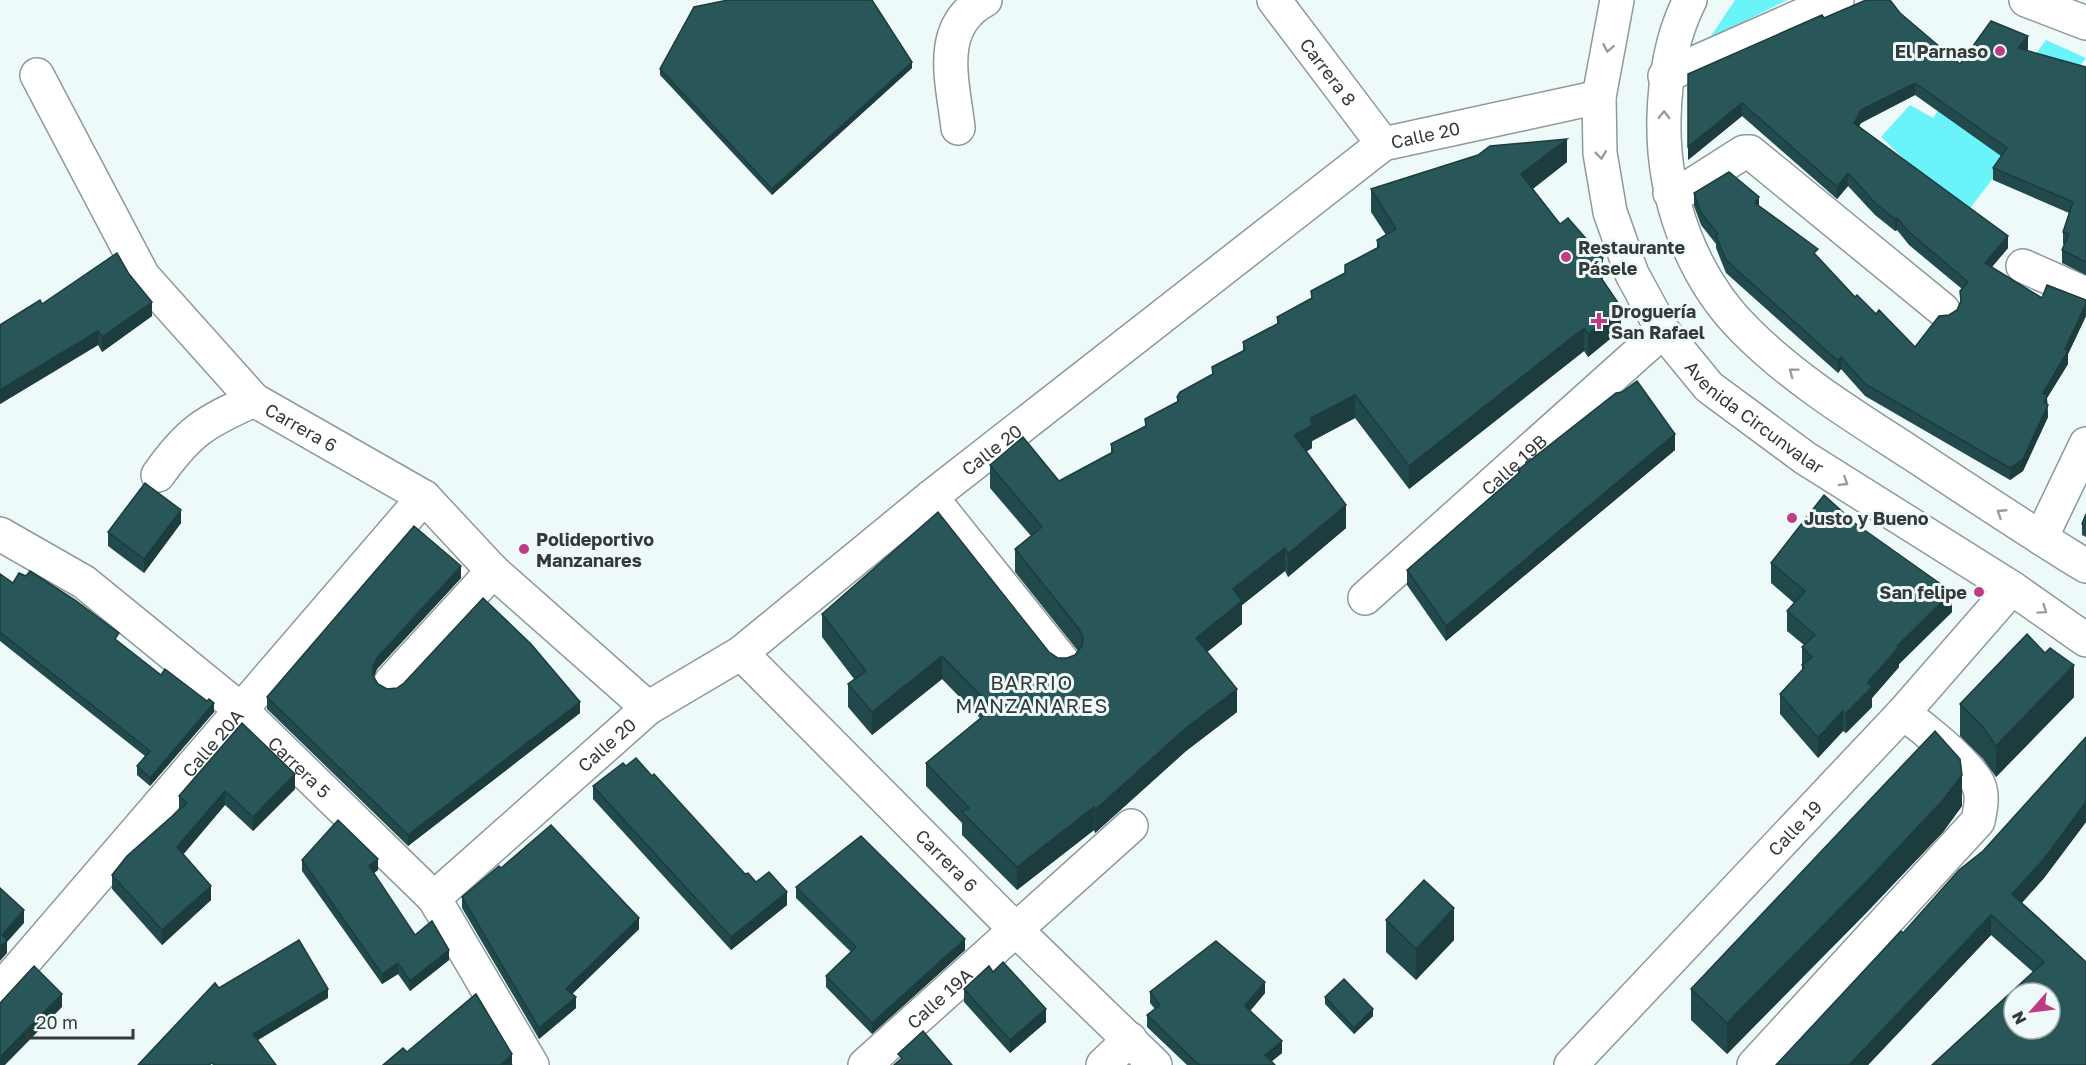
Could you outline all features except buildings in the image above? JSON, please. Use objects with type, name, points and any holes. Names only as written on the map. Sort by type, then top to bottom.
[{"type":"street","points":[[958,128],[950,52],[957,27],[977,5],[985,0]]},
{"type":"street","name":"Carrera 8","points":[[1274,0],[1383,144]]},
{"type":"street","name":"Avenida Circunvalar","points":[[1617,0],[1599,97],[1600,153],[1610,212],[1632,274],[1663,330],[1708,387],[1776,437],[1805,458],[2013,588],[2086,640]]},
{"type":"street","points":[[1690,0],[1681,17],[1665,76],[1663,141],[1670,192],[1687,243],[1713,289],[1746,331],[1785,366],[1840,407],[2086,566]]},
{"type":"street","points":[[1665,76],[1838,0]]},
{"type":"street","points":[[2025,0],[2086,23]]},
{"type":"street","name":"Carrera 6","points":[[37,75],[143,276],[254,400],[423,496],[494,571],[648,708]]},
{"type":"street","name":"Calle 20","points":[[434,898],[648,708],[741,653],[931,497],[1383,144],[1599,97]]},
{"type":"street","points":[[1670,192],[1686,189],[1744,152],[1750,152],[1943,310]]},
{"type":"street","points":[[2023,266],[2086,294]]},
{"type":"street","name":"Calle 19B","points":[[1365,598],[1663,330]]},
{"type":"street","points":[[158,475],[178,446],[210,420],[254,400]]},
{"type":"street","points":[[2041,538],[2086,444]]},
{"type":"street","name":"Calle 20A","points":[[0,990],[423,496]]},
{"type":"street","points":[[931,497],[1064,663]]},
{"type":"street","name":"Carrera 5","points":[[0,534],[84,582],[240,709],[434,898],[532,1065]]},
{"type":"street","points":[[391,682],[494,571]]},
{"type":"street","name":"Calle 19","points":[[1572,1065],[1904,713],[2013,588]]},
{"type":"street","name":"Carrera 6","points":[[741,653],[1016,930],[1155,1065]]},
{"type":"street","points":[[1754,1065],[1978,821],[1982,800],[1976,780],[1930,733],[1904,713]]},
{"type":"street","name":"Calle 19A","points":[[865,1065],[1131,826]]},
{"type":"street","points":[[1103,1065],[1130,1039]]},
{"type":"shaded area","points":[[1735,0],[1787,0],[1709,39]]},
{"type":"shaded area","points":[[2046,40],[2086,58],[1964,216],[1881,137],[1910,105],[1933,118],[1945,101],[1980,130]]},
{"type":"place","name":"El Parnaso","points":[[2000,51]]},
{"type":"place","name":"Restaurante Pásele","points":[[1566,257]]},
{"type":"place","name":"Droguería San Rafael","points":[[1599,321]]},
{"type":"place","name":"Justo y Bueno","points":[[1792,518]]},
{"type":"place","name":"Polideportivo Manzanares","points":[[524,549]]},
{"type":"place","name":"San felipe","points":[[1979,592]]},
{"type":"district","name":"BARRIO MANZANARES","points":[[1032,694]]}]
